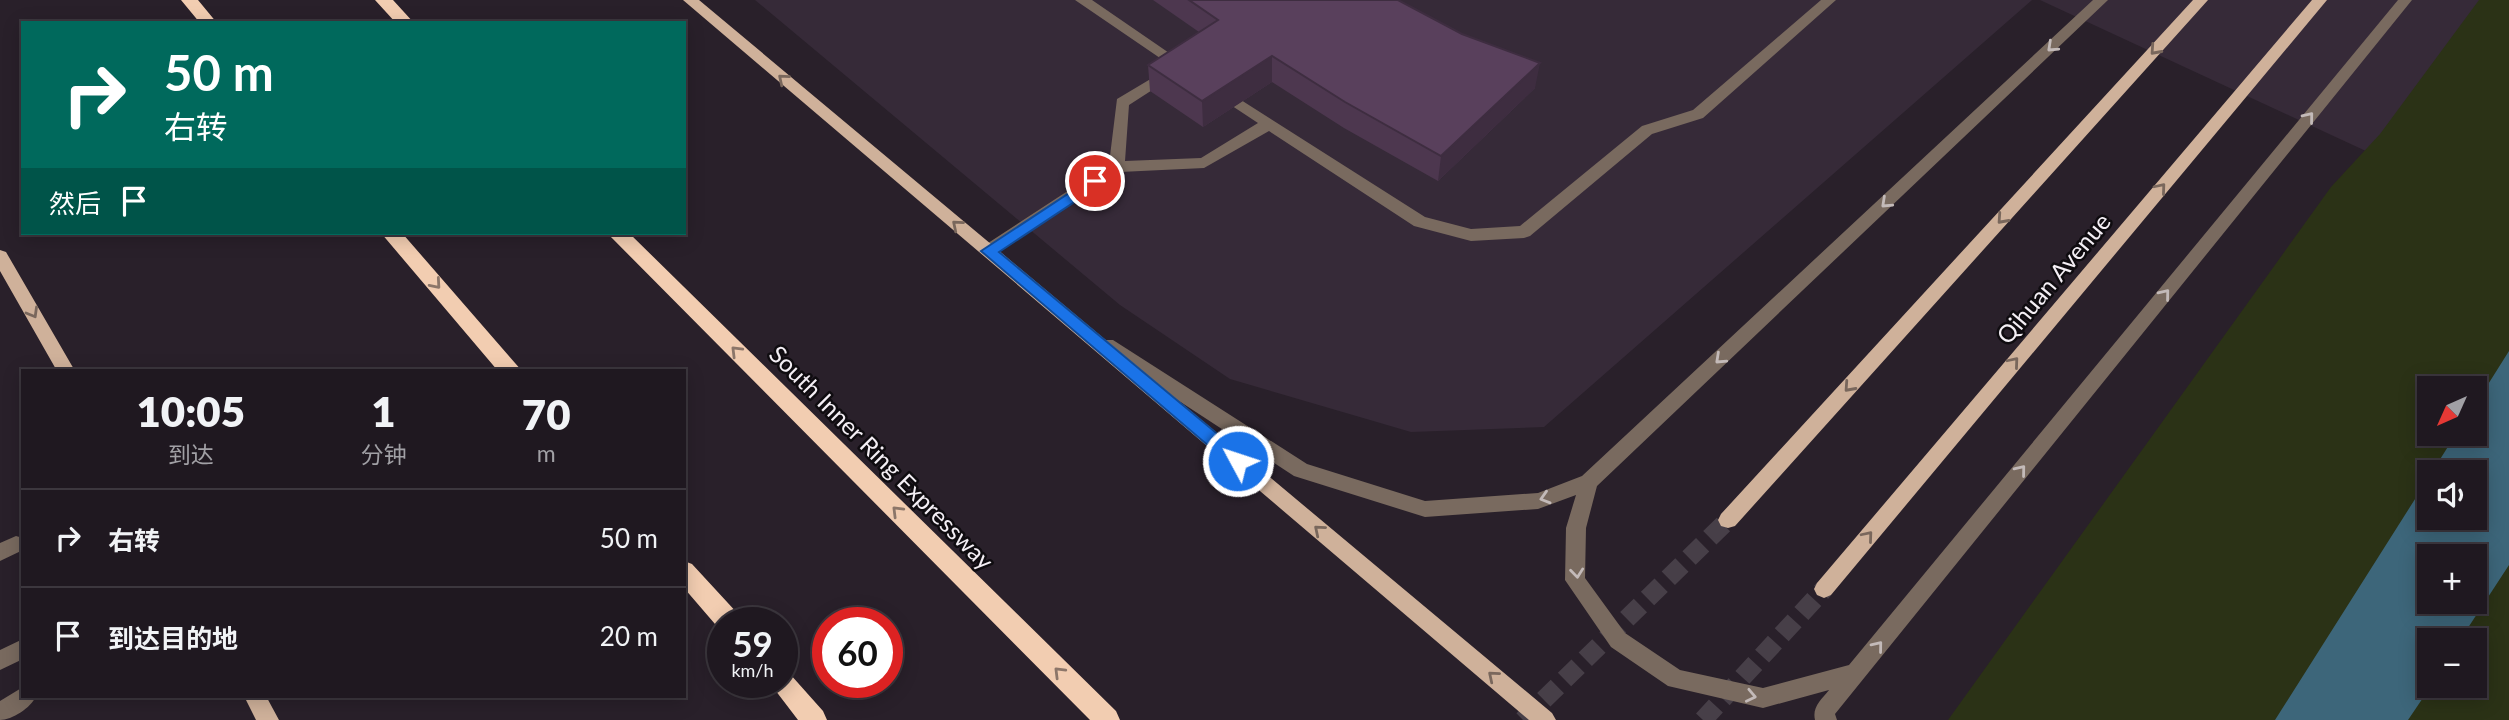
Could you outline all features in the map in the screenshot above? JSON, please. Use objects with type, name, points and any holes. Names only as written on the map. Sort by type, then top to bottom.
[{"type":"highway","points":[[189,0],[207,21]]},
{"type":"highway","points":[[383,0],[404,21]]},
{"type":"highway","points":[[393,235],[509,369]]},
{"type":"highway","name":"South Inner Ring Expressway","points":[[619,235],[1107,720]]},
{"type":"highway","points":[[686,573],[716,607]]},
{"type":"highway","points":[[795,698],[814,720]]},
{"type":"main road","points":[[690,0],[1545,720]]},
{"type":"main road","points":[[1728,520],[2201,0]]},
{"type":"main road","name":"Qihuan Avenue","points":[[1824,589],[2320,0]]},
{"type":"main road","points":[[0,256],[65,369]]},
{"type":"main road","points":[[255,698],[268,720]]},
{"type":"street","points":[[1082,0],[1419,222],[1471,234],[1524,232],[1647,130],[1698,114],[1829,0]]},
{"type":"street","points":[[1074,323],[1301,470],[1425,509],[1538,501],[1589,482],[2101,0]]},
{"type":"street","points":[[1826,720],[1824,712],[2405,0]]},
{"type":"street","points":[[1116,167],[1122,103],[1181,66]]},
{"type":"street","points":[[988,251],[1116,167],[1204,163],[1269,124]]},
{"type":"street","points":[[1589,482],[1577,528],[1575,580],[1618,640],[1675,679],[1763,698],[1856,673]]},
{"type":"street","points":[[0,661],[21,649]]},
{"type":"street","points":[[0,713],[23,698]]},
{"type":"shaded area","points":[[755,0],[2032,0],[1544,427],[1411,432],[1230,379],[1120,305]]},
{"type":"shaded area","points":[[2040,0],[2509,0],[2381,158]]},
{"type":"green space","points":[[2479,0],[2509,0],[2509,720],[1948,720],[2331,187],[2380,134]]},
{"type":"water","points":[[2509,351],[2509,565],[2487,599],[2487,544],[2417,544],[2417,614],[2477,614],[2468,628],[2417,628],[2417,698],[2423,698],[2408,720],[2275,720],[2417,496],[2417,530],[2487,530],[2487,460],[2440,460],[2448,446],[2487,446],[2487,386]]},
{"type":"building","points":[[1189,0],[1398,0],[1462,34],[1540,63],[1441,156],[1345,102],[1272,56],[1202,101],[1148,65],[1218,20]]},
{"type":"tunnel","points":[[1523,720],[1728,520]]},
{"type":"tunnel","points":[[1703,720],[1824,589]]},
{"type":"route","points":[[1095,181],[988,251],[1238,461]]}]
